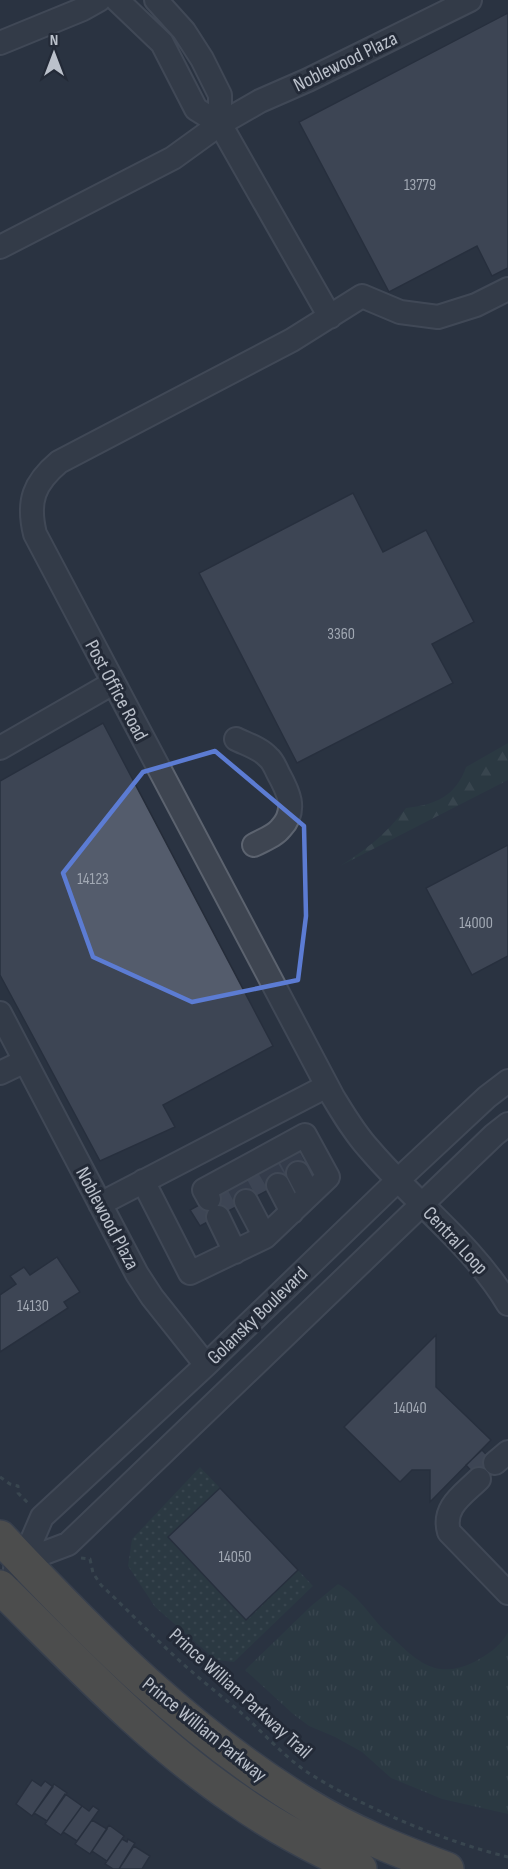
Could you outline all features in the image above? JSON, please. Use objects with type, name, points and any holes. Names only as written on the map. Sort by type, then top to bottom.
[{"type":"highway","name":"Prince William Parkway","points":[[0,1537],[8,1577],[93,1678],[190,1765],[236,1800],[324,1852],[360,1869]]},
{"type":"highway","name":"Prince William Parkway","points":[[8,1577],[94,1634],[156,1693],[258,1773],[309,1806],[362,1834],[405,1854],[447,1869]]},
{"type":"street","points":[[0,43],[83,9],[99,0]]},
{"type":"street","points":[[117,0],[162,43],[196,109],[220,124],[330,317]]},
{"type":"street","points":[[156,0],[184,31],[202,59],[220,95],[220,124]]},
{"type":"street","name":"Noblewood Plaza","points":[[0,247],[173,158],[220,124],[260,101],[308,80],[470,0]]},
{"type":"street","name":"Post Office Road","points":[[398,1180],[352,1128],[327,1086],[35,534],[31,518],[32,502],[36,487],[45,474],[59,462],[292,340],[362,296],[399,312],[438,317],[476,305],[508,289]]},
{"type":"street","points":[[0,748],[113,683]]},
{"type":"street","points":[[236,739],[270,758],[285,786],[291,804],[289,815],[282,827],[254,844]]},
{"type":"street","name":"Noblewood Plaza","points":[[0,1013],[138,1274],[152,1297],[206,1365]]},
{"type":"street","points":[[0,1073],[25,1061]]},
{"type":"street","name":"Golansky Boulevard","points":[[8,1577],[42,1517],[206,1365],[398,1180],[508,1081]]},
{"type":"street","points":[[100,1203],[327,1086]]},
{"type":"street","name":"Golansky Boulevard","points":[[8,1577],[68,1544],[508,1124]]},
{"type":"street","points":[[252,1125],[278,1163],[309,1194]]},
{"type":"street","points":[[143,1181],[190,1273],[235,1252],[265,1238],[328,1177],[305,1135],[278,1163],[238,1187],[204,1190],[235,1252]]},
{"type":"street","points":[[278,1163],[292,1212]]},
{"type":"street","name":"Central Loop","points":[[398,1180],[481,1264],[508,1304]]},
{"type":"street","points":[[238,1187],[265,1238]]},
{"type":"street","points":[[479,1479],[449,1511],[447,1525],[449,1532],[508,1593]]},
{"type":"path","points":[[0,1477],[18,1486],[18,1493]]},
{"type":"path","name":"Prince William Parkway Trail","points":[[82,1559],[90,1559],[97,1580],[188,1669],[245,1717],[274,1746],[307,1771],[353,1797],[406,1821],[451,1839],[508,1857]]},
{"type":"highlighted area","points":[[215,751],[304,826],[306,916],[298,980],[192,1002],[93,957],[63,873],[143,772]]},
{"type":"green space","points":[[508,743],[508,780],[340,866],[376,840],[406,808],[426,804],[443,797],[456,785],[466,767]]},
{"type":"green space","points":[[200,1467],[220,1488],[168,1537],[246,1619],[298,1570],[313,1586],[234,1662],[216,1660],[155,1607],[128,1566],[132,1539]]},
{"type":"green space","points":[[338,1584],[356,1598],[383,1629],[411,1654],[429,1666],[439,1669],[461,1667],[474,1662],[498,1646],[508,1632],[508,1814],[442,1799],[391,1778],[362,1752],[309,1726],[245,1670],[311,1606]]},
{"type":"building","points":[[508,13],[508,268],[492,276],[477,246],[389,292],[299,122]]},
{"type":"building","points":[[353,493],[383,552],[426,530],[474,622],[432,644],[453,683],[297,763],[199,573]]},
{"type":"building","points":[[103,723],[273,1046],[163,1105],[175,1127],[100,1161],[0,975],[0,781]]},
{"type":"building","points":[[508,845],[508,956],[472,975],[426,888]]},
{"type":"building","points":[[298,1151],[308,1169],[200,1226],[190,1210]]},
{"type":"building","points":[[57,1257],[80,1292],[64,1302],[68,1308],[0,1352],[0,1295],[16,1284],[10,1276],[24,1267],[30,1275]]},
{"type":"building","points":[[436,1335],[436,1387],[491,1440],[430,1502],[430,1470],[412,1470],[400,1482],[344,1427]]},
{"type":"building","points":[[482,1450],[499,1468],[483,1484],[466,1465]]},
{"type":"building","points":[[220,1488],[298,1570],[246,1620],[168,1537]]},
{"type":"building","points":[[32,1780],[41,1786],[45,1781],[53,1787],[32,1816],[16,1804]]},
{"type":"building","points":[[54,1784],[67,1793],[47,1821],[34,1813]]},
{"type":"building","points":[[65,1794],[82,1806],[61,1835],[45,1824]]},
{"type":"building","points":[[82,1806],[89,1811],[93,1806],[99,1810],[77,1841],[63,1832]]},
{"type":"building","points":[[92,1820],[107,1829],[90,1854],[75,1844]]},
{"type":"building","points":[[109,1825],[124,1836],[107,1861],[92,1851]]},
{"type":"building","points":[[122,1839],[135,1843],[119,1869],[113,1869],[105,1864]]},
{"type":"building","points":[[134,1846],[150,1856],[142,1869],[119,1869]]},
{"type":"tunnel","points":[[289,1156],[298,1173]]},
{"type":"tunnel","points":[[268,1168],[278,1185]]},
{"type":"tunnel","points":[[237,1184],[246,1201]]}]
